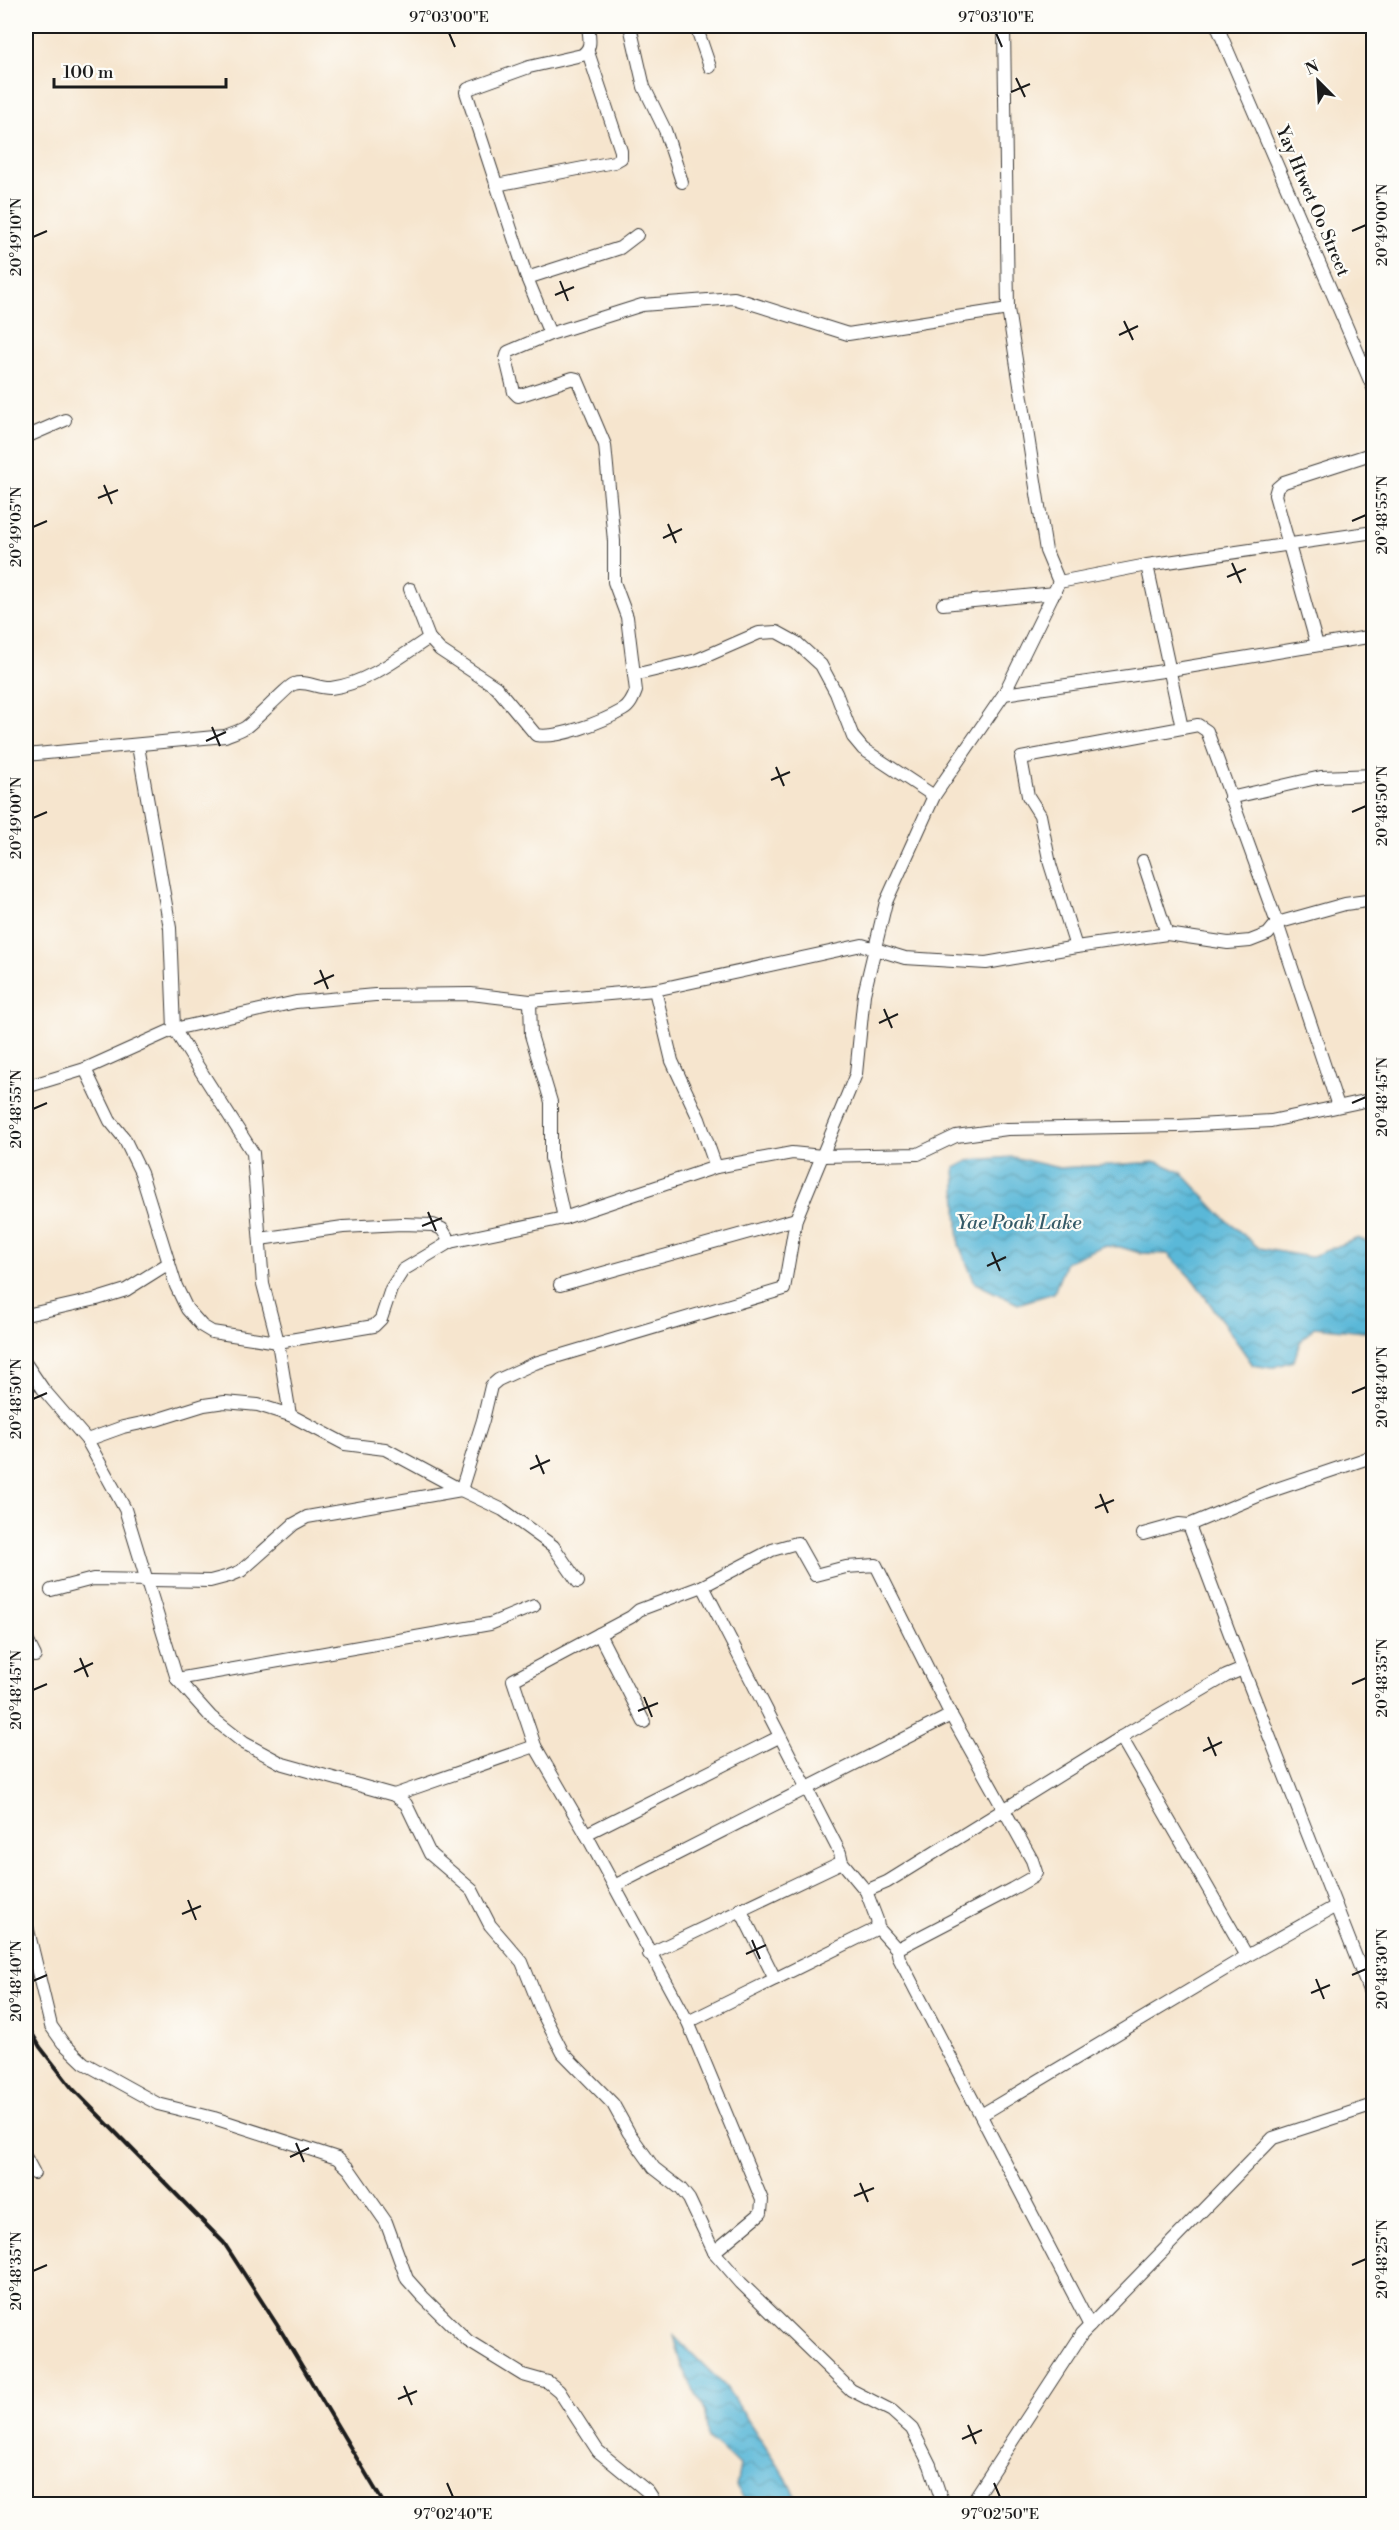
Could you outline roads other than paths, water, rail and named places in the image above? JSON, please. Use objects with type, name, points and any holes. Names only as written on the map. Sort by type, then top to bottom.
[{"type":"street","points":[[496,185],[614,162],[621,158],[621,151],[588,52],[590,46],[588,26]]},
{"type":"street","points":[[630,26],[644,87],[665,130],[682,182]]},
{"type":"street","points":[[696,26],[710,67]]},
{"type":"street","points":[[461,1490],[491,1386],[498,1380],[535,1363],[780,1292],[787,1285],[796,1219],[856,1074],[864,994],[886,902],[934,796],[1005,694],[1057,588],[1046,551],[1008,309],[1007,92],[1004,26]]},
{"type":"street","name":"Yay Htwet Oo Street","points":[[1217,26],[1374,390]]},
{"type":"street","points":[[550,334],[527,278],[465,97],[468,89],[529,67],[588,52]]},
{"type":"street","points":[[527,278],[620,248],[637,235]]},
{"type":"street","points":[[411,589],[429,638],[440,650],[496,687],[536,735],[545,736],[579,728],[624,710],[636,691],[627,617],[614,582],[614,541],[605,445],[580,382],[573,378],[518,396],[514,392],[506,359],[508,352],[550,334],[642,304],[734,298],[848,334],[1008,309]]},
{"type":"street","points":[[26,437],[65,420]]},
{"type":"street","points":[[1317,645],[1275,495],[1277,488],[1284,482],[1374,453]]},
{"type":"street","points":[[943,604],[1057,588],[1147,565],[1374,532]]},
{"type":"street","points":[[1147,565],[1182,728]]},
{"type":"street","points":[[634,675],[697,660],[759,633],[777,632],[797,644],[821,665],[836,693],[853,736],[863,749],[934,796]]},
{"type":"street","points":[[1005,694],[1170,670],[1374,636]]},
{"type":"street","points":[[26,755],[225,736],[245,728],[282,696],[292,684],[328,688],[347,685],[388,665],[429,638]]},
{"type":"street","points":[[1076,947],[1050,864],[1040,815],[1028,796],[1021,758],[1198,725],[1207,731],[1277,923],[1338,1106]]},
{"type":"street","points":[[138,746],[170,928],[174,1029],[253,1154],[263,1284],[278,1342],[290,1415]]},
{"type":"street","points":[[1230,798],[1321,777],[1374,775]]},
{"type":"street","points":[[1143,861],[1167,934]]},
{"type":"street","points":[[26,1087],[85,1069],[174,1029],[296,1002],[375,995],[471,994],[530,1001],[655,990],[862,945],[905,958],[986,963],[1167,934],[1228,942],[1250,941],[1268,934],[1277,923],[1345,904],[1374,900]]},
{"type":"street","points":[[655,990],[672,1061],[699,1119],[716,1167]]},
{"type":"street","points":[[530,1001],[531,1035],[551,1102],[552,1158],[564,1218]]},
{"type":"street","points":[[85,1069],[110,1121],[124,1138],[141,1173],[169,1263],[187,1309],[202,1326],[212,1332],[278,1342],[374,1326],[381,1318],[391,1289],[403,1270],[450,1242],[564,1218],[716,1167],[792,1153],[822,1156],[918,1154],[956,1136],[1007,1129],[1178,1126],[1271,1121],[1374,1099]]},
{"type":"street","points":[[560,1285],[796,1219]]},
{"type":"street","points":[[260,1239],[343,1227],[402,1224],[433,1225],[442,1229],[450,1242]]},
{"type":"street","points":[[26,1315],[126,1290],[169,1263]]},
{"type":"street","points":[[26,1364],[43,1389],[87,1440],[125,1509],[177,1679],[211,1717],[244,1743],[263,1754],[283,1764],[394,1795],[406,1804],[430,1854],[472,1890],[490,1925],[522,1962],[542,2012],[563,2053],[613,2104],[629,2133],[654,2168],[681,2189],[714,2252],[741,2283],[851,2390],[892,2410],[912,2429],[930,2465],[943,2505]]},
{"type":"street","points":[[87,1440],[123,1427],[225,1401],[258,1405],[290,1415],[345,1444],[385,1449],[461,1490],[503,1509],[553,1546],[578,1582]]},
{"type":"street","points":[[1143,1534],[1179,1524],[1189,1525],[1265,1493],[1374,1456]]},
{"type":"street","points":[[51,1590],[93,1579],[210,1581],[241,1571],[294,1524],[307,1517],[461,1490]]},
{"type":"street","points":[[1189,1525],[1374,2003]]},
{"type":"street","points":[[714,2252],[761,2213],[762,2199],[688,2022],[649,1954],[586,1834],[535,1746],[513,1680],[639,1610],[703,1586],[772,1550],[797,1543],[815,1575],[846,1567],[876,1565],[951,1715],[1032,1860],[1036,1872],[1033,1877],[897,1949]]},
{"type":"street","points":[[703,1586],[840,1853],[842,1862],[866,1891],[878,1928],[897,1949],[899,1958],[920,2000],[1090,2326]]},
{"type":"street","points":[[177,1679],[490,1624],[534,1606]]},
{"type":"street","points":[[599,1634],[644,1722]]},
{"type":"street","points":[[26,1638],[35,1656]]},
{"type":"street","points":[[866,1891],[887,1882],[1121,1737],[1226,1676],[1243,1669]]},
{"type":"street","points":[[614,1886],[951,1715]]},
{"type":"street","points":[[586,1834],[779,1737]]},
{"type":"street","points":[[1121,1737],[1247,1956]]},
{"type":"street","points":[[394,1795],[535,1746]]},
{"type":"street","points":[[649,1954],[842,1862]]},
{"type":"street","points":[[981,2115],[1247,1956],[1336,1906]]},
{"type":"street","points":[[740,1910],[775,1979]]},
{"type":"street","points":[[26,1922],[51,2026],[63,2043],[84,2063],[158,2104],[214,2118],[337,2158],[349,2169],[386,2222],[407,2279],[468,2341],[523,2375],[548,2382],[559,2391],[598,2451],[648,2492],[656,2505]]},
{"type":"street","points":[[688,2022],[878,1928]]},
{"type":"street","points":[[971,2505],[1082,2334],[1273,2138],[1374,2105]]},
{"type":"street","points":[[26,2158],[34,2172]]},
{"type":"water","name":"Yae Poak Lake","points":[[1013,1157],[1059,1168],[1158,1162],[1181,1172],[1225,1219],[1259,1248],[1310,1257],[1358,1238],[1373,1244],[1373,1333],[1314,1327],[1300,1342],[1294,1361],[1271,1368],[1253,1365],[1194,1281],[1168,1254],[1140,1253],[1120,1247],[1103,1246],[1066,1262],[1054,1293],[1018,1304],[975,1283],[959,1245],[955,1168],[970,1160]]},
{"type":"water","points":[[674,2336],[726,2387],[786,2478],[799,2504],[748,2504],[736,2486],[740,2465],[708,2439],[705,2413],[682,2366]]},
{"type":"railway","points":[[26,2023],[40,2047],[72,2088],[224,2243],[281,2331],[384,2504]]}]
